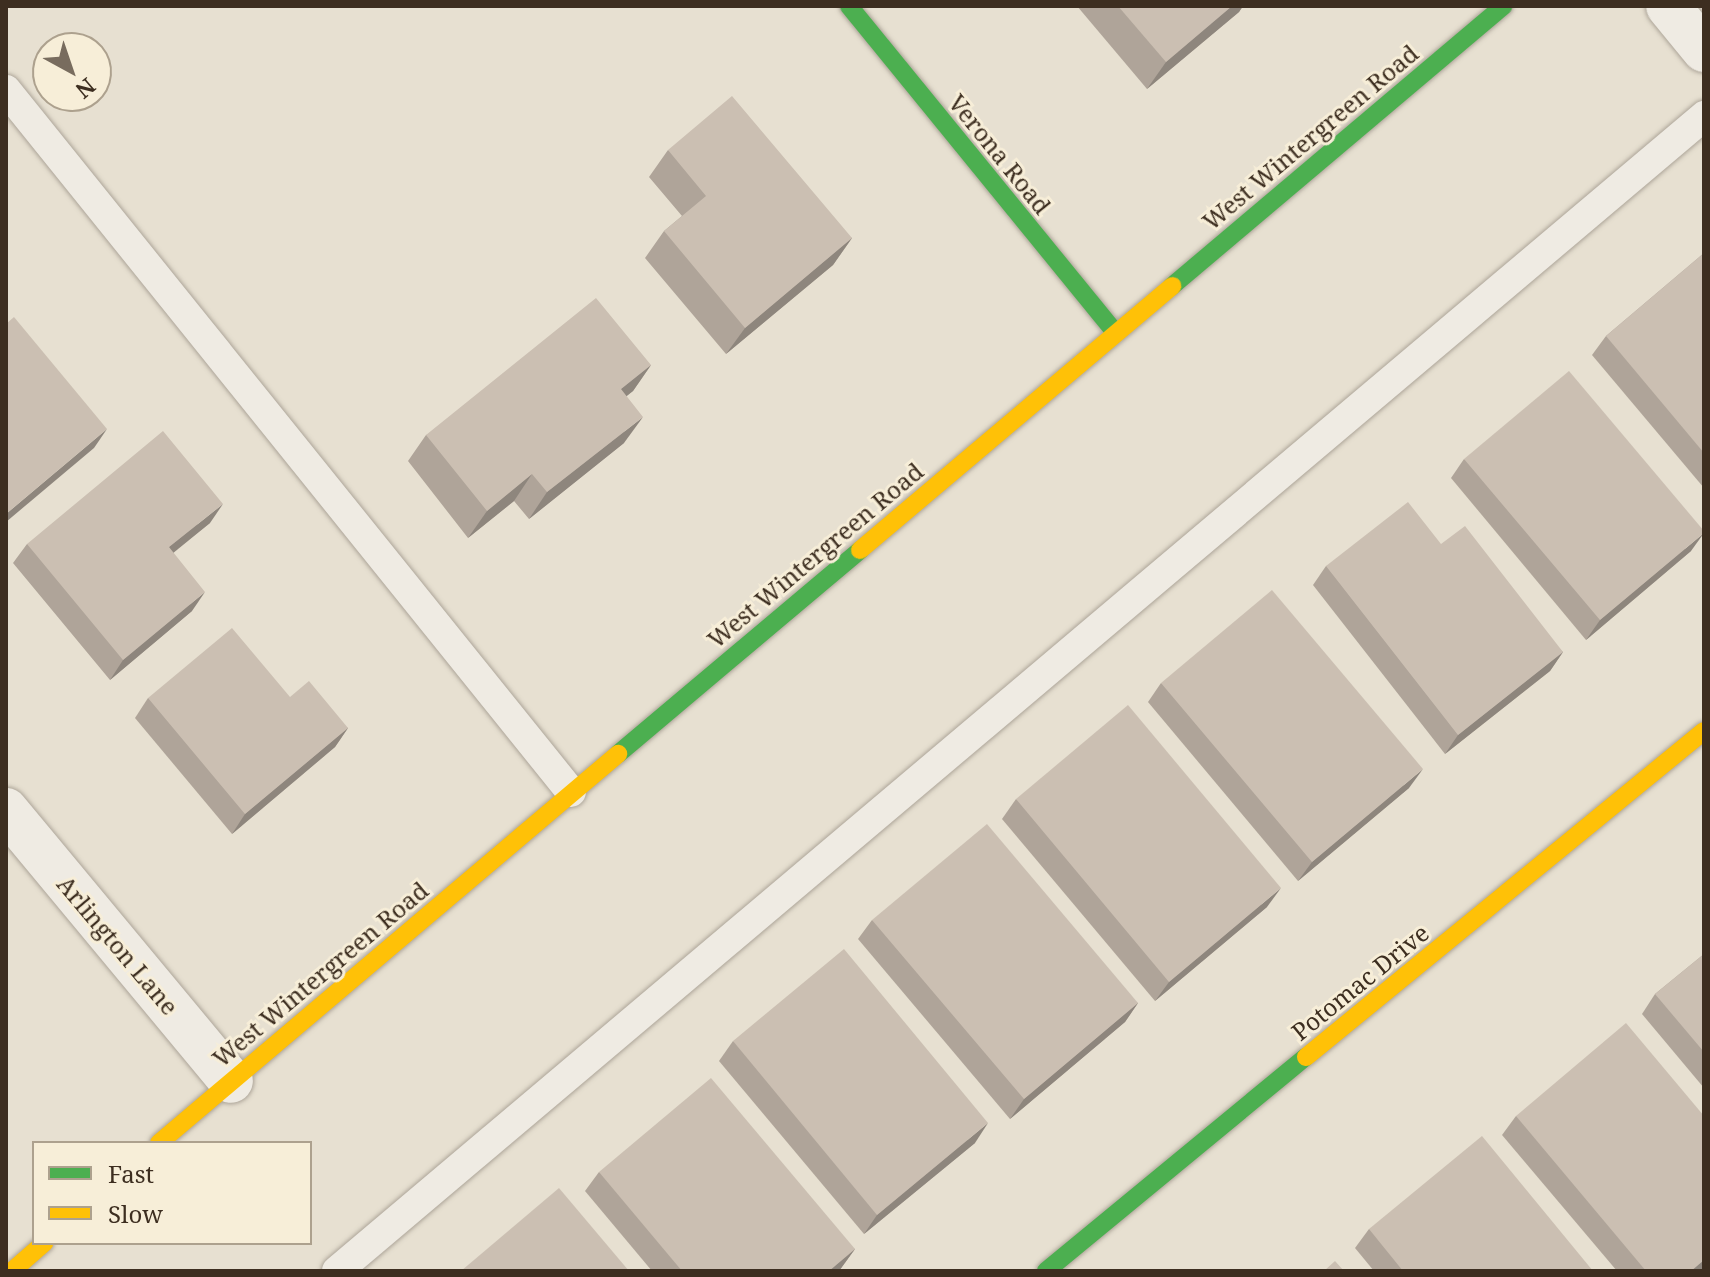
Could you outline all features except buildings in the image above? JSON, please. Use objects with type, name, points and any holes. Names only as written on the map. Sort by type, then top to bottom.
[{"type":"street","name":"Verona Road","points":[[849,6],[1115,332]]},
{"type":"street","name":"West Wintergreen Road","points":[[161,1141],[1503,6]]},
{"type":"street","points":[[1668,6],[1704,50]]},
{"type":"street","name":"Potomac Drive","points":[[1046,1271],[1704,731]]},
{"type":"street","name":"Arlington Lane","points":[[6,810],[231,1081]]},
{"type":"street","points":[[12,1271],[42,1245]]},
{"type":"lane","points":[[6,90],[571,792]]},
{"type":"lane","points":[[337,1271],[1704,116]]},
{"type":"traffic: fast","points":[[849,6],[1115,332]]},
{"type":"traffic: fast","points":[[1172,286],[1503,6]]},
{"type":"traffic: fast","points":[[618,754],[860,550]]},
{"type":"traffic: fast","points":[[1046,1271],[1306,1057]]},
{"type":"traffic: slow","points":[[860,550],[1172,286]]},
{"type":"traffic: slow","points":[[1306,1057],[1704,731]]},
{"type":"traffic: slow","points":[[161,1141],[618,754]]},
{"type":"traffic: slow","points":[[12,1271],[42,1245]]}]
